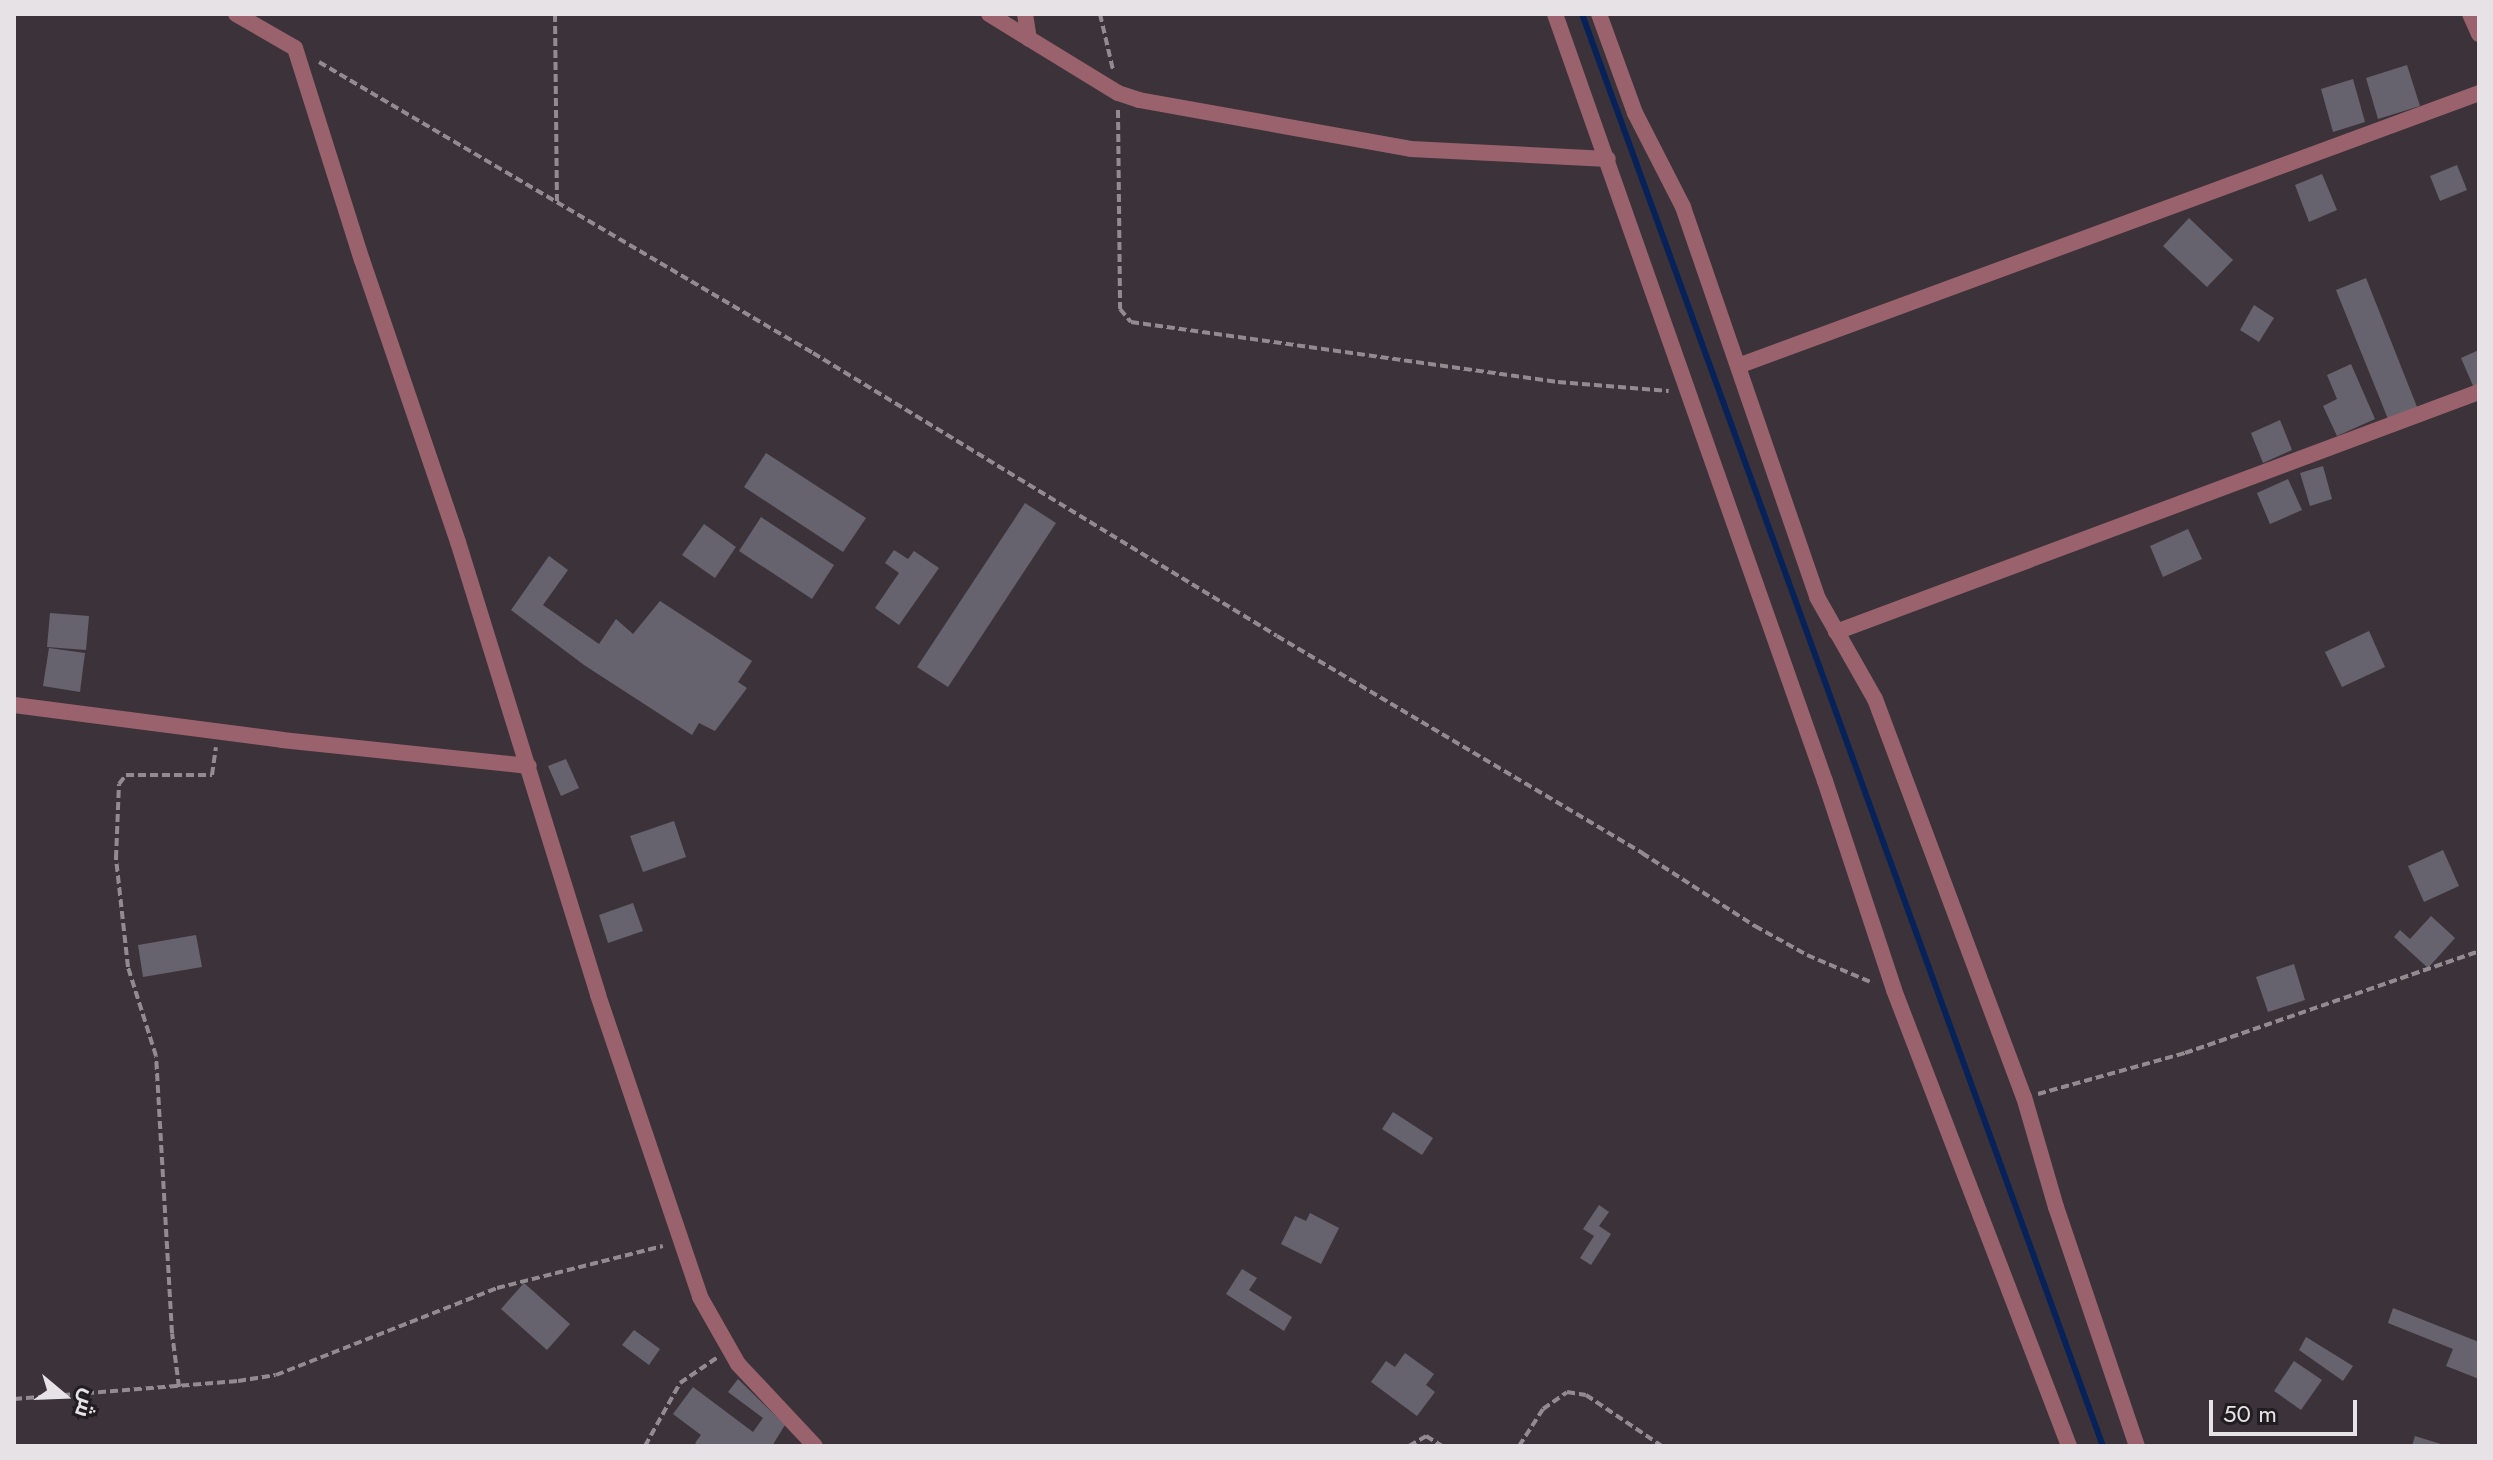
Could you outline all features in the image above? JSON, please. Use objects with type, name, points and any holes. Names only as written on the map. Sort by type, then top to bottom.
[{"type":"street","points":[[236,14],[295,48],[529,766],[558,871],[700,1297],[738,1364],[815,1446]]},
{"type":"street","points":[[989,14],[1118,93],[1208,113],[1411,149],[1608,159]]},
{"type":"street","points":[[1025,14],[1029,39]]},
{"type":"street","points":[[1555,14],[1825,781],[1894,990],[2069,1446]]},
{"type":"street","points":[[1599,14],[1635,113],[1683,207],[1706,283],[1738,366],[1817,597],[1866,677],[1875,699],[2024,1097],[2070,1249],[2137,1446]]},
{"type":"street","points":[[2470,14],[2479,34]]},
{"type":"street","points":[[1738,366],[2479,93]]},
{"type":"street","points":[[1836,632],[2479,392]]},
{"type":"street","points":[[14,705],[217,728],[282,740],[529,766]]},
{"type":"path","points":[[555,14],[557,201]]},
{"type":"path","points":[[1100,14],[1118,93],[1120,309],[1131,322],[1558,382],[1687,393]]},
{"type":"path","points":[[295,48],[557,201],[1642,853],[1755,926],[1846,973],[1894,990]]},
{"type":"path","points":[[179,1387],[172,1333],[156,1056],[128,967],[116,858],[119,784],[126,775],[212,775],[217,728]]},
{"type":"path","points":[[2024,1097],[2185,1053],[2479,951]]},
{"type":"path","points":[[14,1399],[179,1387],[276,1375],[497,1288],[681,1241]]},
{"type":"path","points":[[645,1446],[680,1383],[729,1349]]},
{"type":"path","points":[[1519,1446],[1543,1409],[1567,1392],[1586,1395],[1662,1446]]},
{"type":"path","points":[[1409,1446],[1426,1436],[1442,1446]]},
{"type":"building","points":[[2407,65],[2420,106],[2378,119],[2366,78]]},
{"type":"building","points":[[2353,79],[2365,122],[2333,132],[2321,89]]},
{"type":"building","points":[[2457,165],[2467,190],[2440,201],[2430,176]]},
{"type":"building","points":[[2322,174],[2337,210],[2309,222],[2295,185]]},
{"type":"building","points":[[2189,218],[2233,260],[2207,287],[2163,246]]},
{"type":"building","points":[[2366,278],[2417,407],[2388,419],[2336,290]]},
{"type":"building","points":[[2254,305],[2274,318],[2259,342],[2240,330]]},
{"type":"building","points":[[2479,350],[2479,386],[2474,388],[2461,358]]},
{"type":"building","points":[[2351,364],[2375,419],[2337,436],[2323,406],[2337,399],[2327,375]]},
{"type":"building","points":[[2280,420],[2292,450],[2263,463],[2251,433]]},
{"type":"building","points":[[766,453],[866,518],[843,552],[744,487]]},
{"type":"building","points":[[2323,466],[2332,499],[2310,506],[2300,473]]},
{"type":"building","points":[[2288,479],[2302,510],[2270,524],[2257,493]]},
{"type":"building","points":[[1025,503],[1056,523],[948,687],[917,667]]},
{"type":"building","points":[[761,517],[834,565],[812,599],[739,551]]},
{"type":"building","points":[[704,524],[736,547],[715,578],[682,555]]},
{"type":"building","points":[[2188,529],[2202,559],[2163,577],[2150,546]]},
{"type":"building","points":[[894,550],[908,559],[914,551],[939,568],[899,625],[875,608],[899,573],[885,563]]},
{"type":"building","points":[[549,556],[568,570],[543,605],[599,644],[616,619],[633,634],[660,601],[752,661],[738,682],[747,688],[715,731],[699,723],[692,735],[584,665],[511,610]]},
{"type":"building","points":[[50,613],[89,616],[86,650],[47,647]]},
{"type":"building","points":[[2369,631],[2385,667],[2342,687],[2325,652]]},
{"type":"building","points":[[49,648],[85,653],[80,692],[43,686]]},
{"type":"building","points":[[566,759],[579,788],[561,796],[548,766]]},
{"type":"building","points":[[674,821],[686,857],[643,872],[630,836]]},
{"type":"building","points":[[2443,850],[2459,886],[2424,902],[2408,866]]},
{"type":"building","points":[[633,903],[643,931],[608,943],[599,915]]},
{"type":"building","points":[[2431,916],[2455,938],[2428,968],[2394,937],[2400,930],[2410,939]]},
{"type":"building","points":[[196,935],[202,967],[143,977],[138,945]]},
{"type":"building","points":[[2294,964],[2305,1000],[2268,1012],[2256,977]]},
{"type":"building","points":[[1393,1112],[1433,1138],[1422,1155],[1382,1129]]},
{"type":"building","points":[[1599,1205],[1609,1212],[1599,1226],[1611,1234],[1591,1265],[1580,1258],[1594,1236],[1583,1229]]},
{"type":"building","points":[[1310,1213],[1339,1228],[1321,1264],[1281,1244],[1295,1216],[1306,1221]]},
{"type":"building","points":[[1242,1269],[1257,1278],[1249,1290],[1292,1317],[1284,1331],[1226,1294]]},
{"type":"building","points":[[524,1283],[570,1324],[547,1350],[501,1309]]},
{"type":"building","points":[[2393,1308],[2479,1342],[2479,1379],[2446,1366],[2453,1349],[2388,1323]]},
{"type":"building","points":[[634,1330],[660,1349],[649,1365],[622,1345]]},
{"type":"building","points":[[2306,1337],[2353,1366],[2343,1381],[2299,1350]]},
{"type":"building","points":[[1405,1353],[1434,1374],[1426,1385],[1435,1392],[1417,1416],[1371,1382],[1386,1361],[1395,1367]]},
{"type":"building","points":[[2294,1361],[2322,1380],[2301,1410],[2274,1391]]},
{"type":"building","points":[[738,1379],[785,1425],[772,1446],[700,1446],[695,1443],[701,1435],[673,1414],[693,1387],[753,1432],[763,1418],[728,1392]]},
{"type":"building","points":[[2415,1436],[2444,1445],[2444,1446],[2412,1446]]},
{"type":"waterway","points":[[1582,14],[2103,1446]]}]
